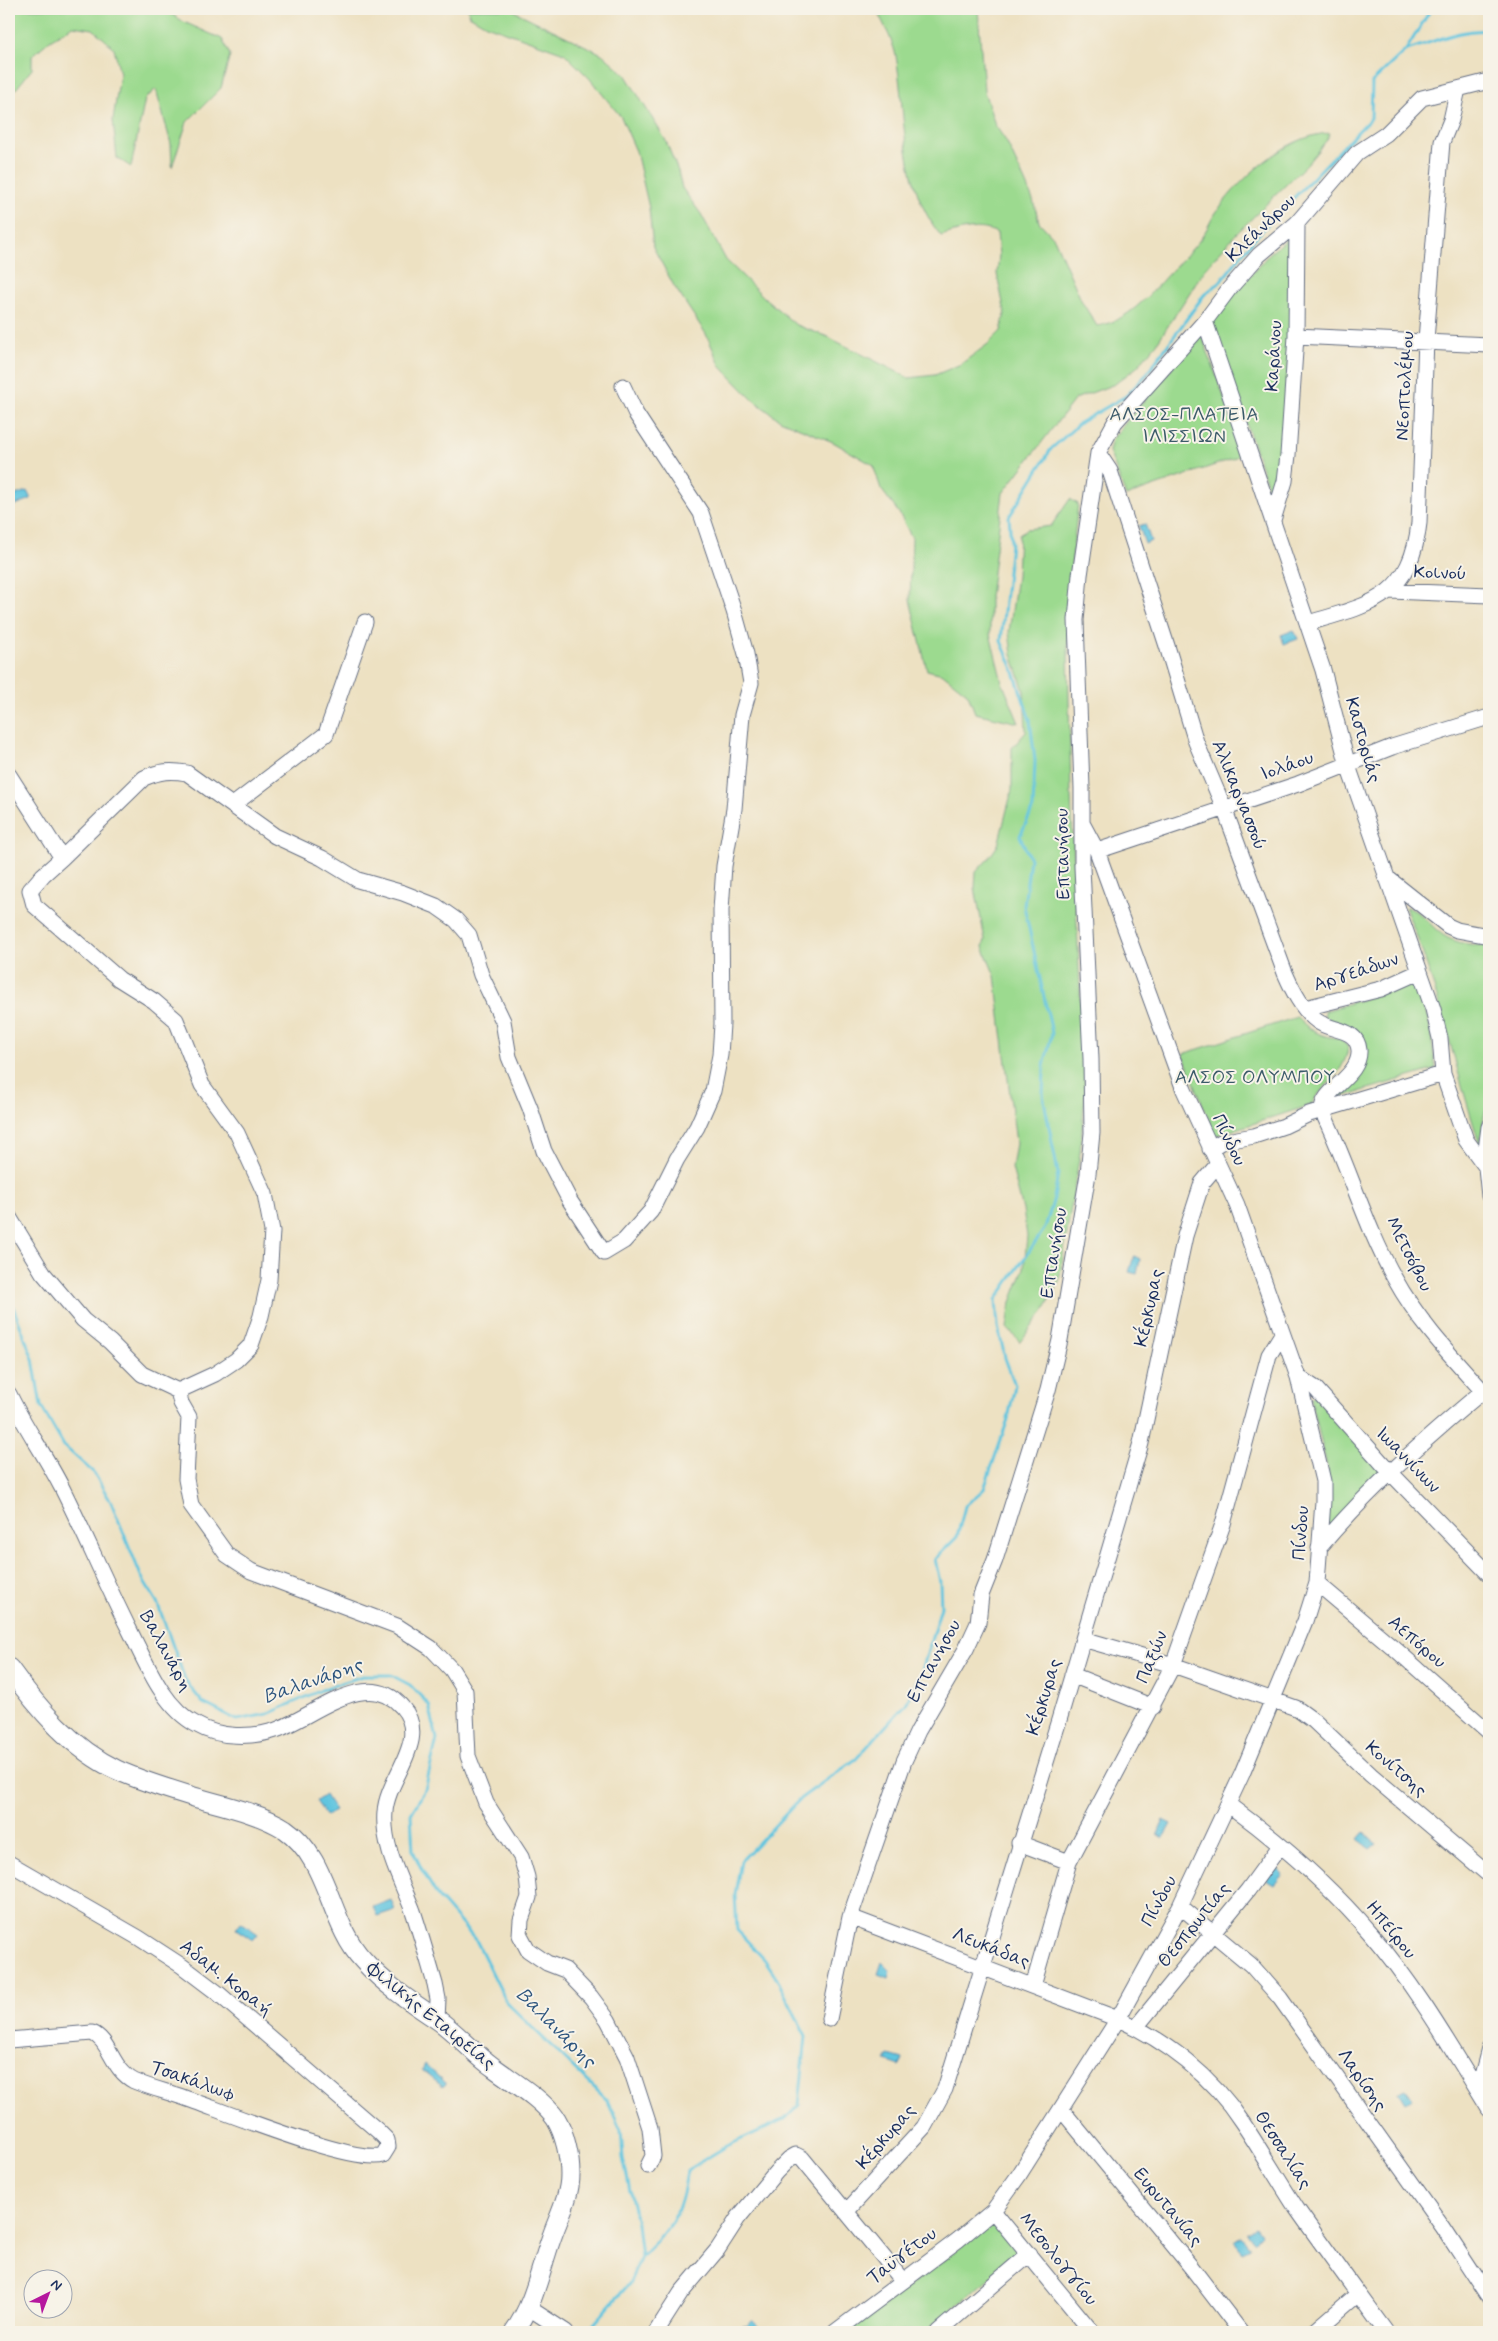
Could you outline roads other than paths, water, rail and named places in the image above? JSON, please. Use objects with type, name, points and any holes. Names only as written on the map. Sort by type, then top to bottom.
[{"type":"main road","name":"Φιλικής Εταιρείας","points":[[9,1668],[58,1726],[100,1761],[142,1780],[268,1821],[292,1835],[306,1852],[320,1876],[348,1938],[360,1958],[392,1989],[437,2019],[480,2058],[545,2107],[555,2117],[563,2133],[570,2168],[568,2192],[529,2308],[514,2332]]},
{"type":"street","name":"Κλεάνδρου","points":[[1098,454],[1105,438],[1119,418],[1205,321],[1259,254],[1279,236],[1298,223],[1357,153],[1386,134],[1422,98],[1489,81]]},
{"type":"street","name":"Νεοπτολέμου","points":[[1308,623],[1368,604],[1390,590],[1406,569],[1417,537],[1426,342],[1442,142],[1451,120],[1458,89]]},
{"type":"street","name":"Καράνου","points":[[1273,520],[1285,481],[1296,336],[1298,223]]},
{"type":"street","name":"Καστοριάς","points":[[1205,321],[1308,623],[1323,670],[1348,766],[1437,1026],[1444,1074],[1466,1140],[1486,1167]]},
{"type":"street","points":[[1296,336],[1489,345]]},
{"type":"street","points":[[9,1216],[43,1273],[83,1320],[110,1342],[142,1374],[178,1391],[215,1374],[236,1360],[251,1345],[261,1316],[269,1280],[272,1231],[265,1194],[236,1133],[202,1085],[176,1020],[154,1001],[119,979],[34,906],[30,890],[43,875],[144,778],[160,771],[187,773],[275,836],[322,858],[358,880],[403,893],[436,906],[456,920],[469,936],[482,975],[503,1021],[509,1057],[530,1108],[544,1151],[570,1201],[604,1253],[624,1241],[651,1210],[677,1159],[697,1127],[714,1091],[720,1055],[722,1024],[720,918],[724,866],[734,809],[742,715],[751,683],[746,654],[734,611],[701,513],[636,414],[623,386]]},
{"type":"street","name":"Αλικαρνασσού","points":[[1098,454],[1110,471],[1196,742],[1224,808],[1282,967],[1305,1008],[1321,1024],[1349,1034],[1355,1040],[1359,1050],[1354,1067],[1325,1100],[1322,1112]]},
{"type":"street","name":"Επτανήσου","points":[[829,2019],[850,1917],[904,1761],[918,1732],[966,1649],[978,1623],[981,1595],[995,1560],[1048,1390],[1059,1348],[1088,1174],[1092,1125],[1076,620],[1080,575],[1098,454]]},
{"type":"street","name":"Κοινού","points":[[1390,590],[1489,594]]},
{"type":"street","points":[[233,805],[326,734],[365,622]]},
{"type":"street","name":"Ιολάου","points":[[1097,851],[1348,766],[1392,747],[1489,717]]},
{"type":"street","points":[[9,775],[62,858]]},
{"type":"street","name":"Πίνδου","points":[[993,2211],[1019,2175],[1118,2019],[1180,1906],[1229,1805],[1305,1622],[1317,1583],[1323,1482],[1298,1377],[1237,1205],[1184,1090],[1097,851],[1081,821]]},
{"type":"street","points":[[1386,876],[1448,926],[1457,930],[1489,936]]},
{"type":"street","name":"Αργεάδων","points":[[1305,1008],[1381,989],[1419,972]]},
{"type":"street","points":[[1210,1149],[1221,1142],[1254,1136],[1284,1126],[1309,1114],[1322,1112],[1444,1074]]},
{"type":"street","name":"Μετσόβου","points":[[1322,1112],[1340,1149],[1395,1279],[1442,1345],[1486,1394]]},
{"type":"street","points":[[1489,1127],[1486,1167],[1489,1196]]},
{"type":"street","name":"Κέρκυρας","points":[[846,2212],[912,2141],[934,2112],[949,2077],[1141,1443],[1185,1236],[1202,1183],[1218,1164]]},
{"type":"street","name":"Παξών","points":[[1034,1986],[1069,1862],[1153,1707],[1173,1665],[1223,1524],[1269,1355],[1282,1334]]},
{"type":"street","name":"Ιωαννίνων","points":[[1298,1377],[1315,1388],[1390,1472],[1489,1574]]},
{"type":"street","points":[[178,1391],[181,1403],[189,1417],[186,1479],[191,1505],[227,1555],[251,1571],[396,1626],[431,1648],[452,1670],[465,1692],[468,1756],[486,1803],[521,1857],[527,1877],[530,1897],[521,1920],[520,1934],[528,1950],[547,1963],[565,1970],[591,1997],[608,2020],[627,2057],[650,2128],[653,2156],[648,2166]]},
{"type":"street","name":"Βαλανάρη","points":[[9,1394],[58,1482],[158,1684],[170,1703],[187,1719],[198,1727],[215,1732],[231,1735],[260,1734],[288,1725],[345,1696],[368,1691],[389,1695],[405,1710],[412,1726],[412,1738],[387,1798],[385,1829],[436,1984],[438,1999],[437,2019]]},
{"type":"street","points":[[1319,1548],[1360,1501],[1429,1436],[1486,1394]]},
{"type":"street","name":"Αεπόρου","points":[[1317,1583],[1489,1732]]},
{"type":"street","name":"Κονίτσης","points":[[1083,1639],[1173,1665],[1296,1708],[1314,1721],[1371,1775],[1489,1875]]},
{"type":"street","points":[[1072,1675],[1153,1707]]},
{"type":"street","name":"Ηπείρου","points":[[1229,1805],[1280,1846],[1334,1896],[1371,1934],[1424,2006],[1489,2109]]},
{"type":"street","points":[[1019,1843],[1069,1862]]},
{"type":"street","name":"Θεσπρωτίας","points":[[1136,2027],[1248,1890],[1280,1846]]},
{"type":"street","name":"Αδαμ. Κοραή","points":[[9,1863],[139,1938],[203,1982],[378,2131],[388,2143],[387,2150],[383,2154]]},
{"type":"street","name":"Λαρίσης","points":[[1180,1906],[1211,1934],[1251,1965],[1280,1998],[1443,2227],[1489,2297]]},
{"type":"street","name":"Λευκάδας","points":[[850,1917],[1118,2019]]},
{"type":"street","name":"Θεσσαλίας","points":[[1118,2019],[1136,2027],[1182,2057],[1228,2103],[1297,2208],[1386,2332]]},
{"type":"street","name":"Τσακάλωφ","points":[[9,2040],[92,2033],[103,2041],[119,2070],[134,2081],[260,2126],[346,2152],[375,2157],[383,2154]]},
{"type":"street","points":[[1478,2091],[1489,2049]]},
{"type":"street","name":"Ευρυτανίας","points":[[1061,2109],[1192,2268],[1241,2332]]},
{"type":"street","points":[[656,2332],[680,2293],[718,2249],[738,2218],[792,2156],[802,2158],[902,2280]]},
{"type":"street","name":"Μεσολογγίου","points":[[993,2211],[1092,2332]]},
{"type":"street","name":"Ταϋγέτου","points":[[835,2332],[902,2280],[958,2240],[993,2211]]},
{"type":"street","points":[[941,2331],[1029,2254]]},
{"type":"street","points":[[1314,2332],[1358,2294]]},
{"type":"street","points":[[529,2308],[560,2328]]},
{"type":"water","points":[[27,491],[31,499],[13,506],[10,497]]},
{"type":"water","points":[[1145,524],[1151,541],[1145,544],[1139,526]]},
{"type":"water","points":[[1294,630],[1298,639],[1284,644],[1281,635]]},
{"type":"water","points":[[1134,1256],[1140,1259],[1137,1274],[1129,1272]]},
{"type":"water","points":[[325,1795],[335,1811],[326,1816],[316,1801]]},
{"type":"water","points":[[1163,1820],[1171,1824],[1163,1838],[1157,1834]]},
{"type":"water","points":[[1364,1832],[1377,1844],[1371,1849],[1358,1839]]},
{"type":"water","points":[[1277,1868],[1283,1874],[1274,1885],[1266,1880]]},
{"type":"water","points":[[391,1900],[395,1910],[377,1916],[373,1907]]},
{"type":"water","points":[[241,1922],[258,1934],[253,1940],[236,1929]]},
{"type":"water","points":[[882,1962],[891,1971],[889,1978],[878,1974]]},
{"type":"water","points":[[889,2055],[903,2059],[900,2066],[886,2061]]},
{"type":"water","points":[[425,2064],[446,2084],[443,2087],[422,2070]]},
{"type":"water","points":[[1405,2089],[1412,2099],[1405,2103],[1398,2092]]},
{"type":"water","points":[[1256,2227],[1261,2234],[1254,2241],[1247,2233]]},
{"type":"water","points":[[1241,2236],[1250,2247],[1243,2252],[1234,2241]]},
{"type":"water","points":[[752,2320],[764,2332],[749,2332],[742,2329],[742,2326],[747,2326]]},
{"type":"waterway","points":[[641,2257],[660,2237],[673,2219],[682,2198],[687,2170],[727,2146],[785,2119],[799,2105],[806,2036],[775,1975],[765,1960],[737,1930],[735,1894],[741,1861],[801,1798],[856,1759],[906,1704],[921,1674],[941,1607],[940,1582],[935,1559],[957,1537],[965,1506],[984,1489],[1008,1419],[1015,1385],[1005,1358],[998,1327],[996,1300],[1045,1228],[1054,1198],[1058,1173],[1043,1095],[1044,1066],[1052,1033],[1024,906],[1030,859],[1020,836],[1033,808],[1035,761],[1030,720],[1013,669],[1001,641],[1011,543],[1009,517],[1051,449],[1081,422],[1126,396],[1146,375],[1204,295],[1221,281],[1254,239],[1371,118],[1372,82],[1406,50],[1431,9]]},
{"type":"waterway","points":[[1407,50],[1448,36],[1468,32],[1489,31]]},
{"type":"waterway","name":"Βαλανάρης","points":[[9,1296],[33,1359],[41,1406],[64,1446],[94,1473],[111,1502],[141,1576],[157,1602],[186,1682],[203,1703],[237,1720],[268,1714],[326,1688],[366,1675],[391,1675],[410,1685],[429,1705],[437,1739],[425,1790],[411,1814],[413,1851],[438,1897],[477,1942],[507,2003],[607,2100],[621,2131],[623,2158],[637,2224],[641,2257],[629,2284],[587,2332]]},
{"type":"park label","name":"ΑΛΣΟΣ-ΠΛΑΤΕΙΑ ΙΛΙΣΣΙΩΝ","points":[[1184,425]]},
{"type":"park label","name":"ΑΛΣΟΣ ΟΛΥΜΠΟΥ","points":[[1255,1077]]}]
